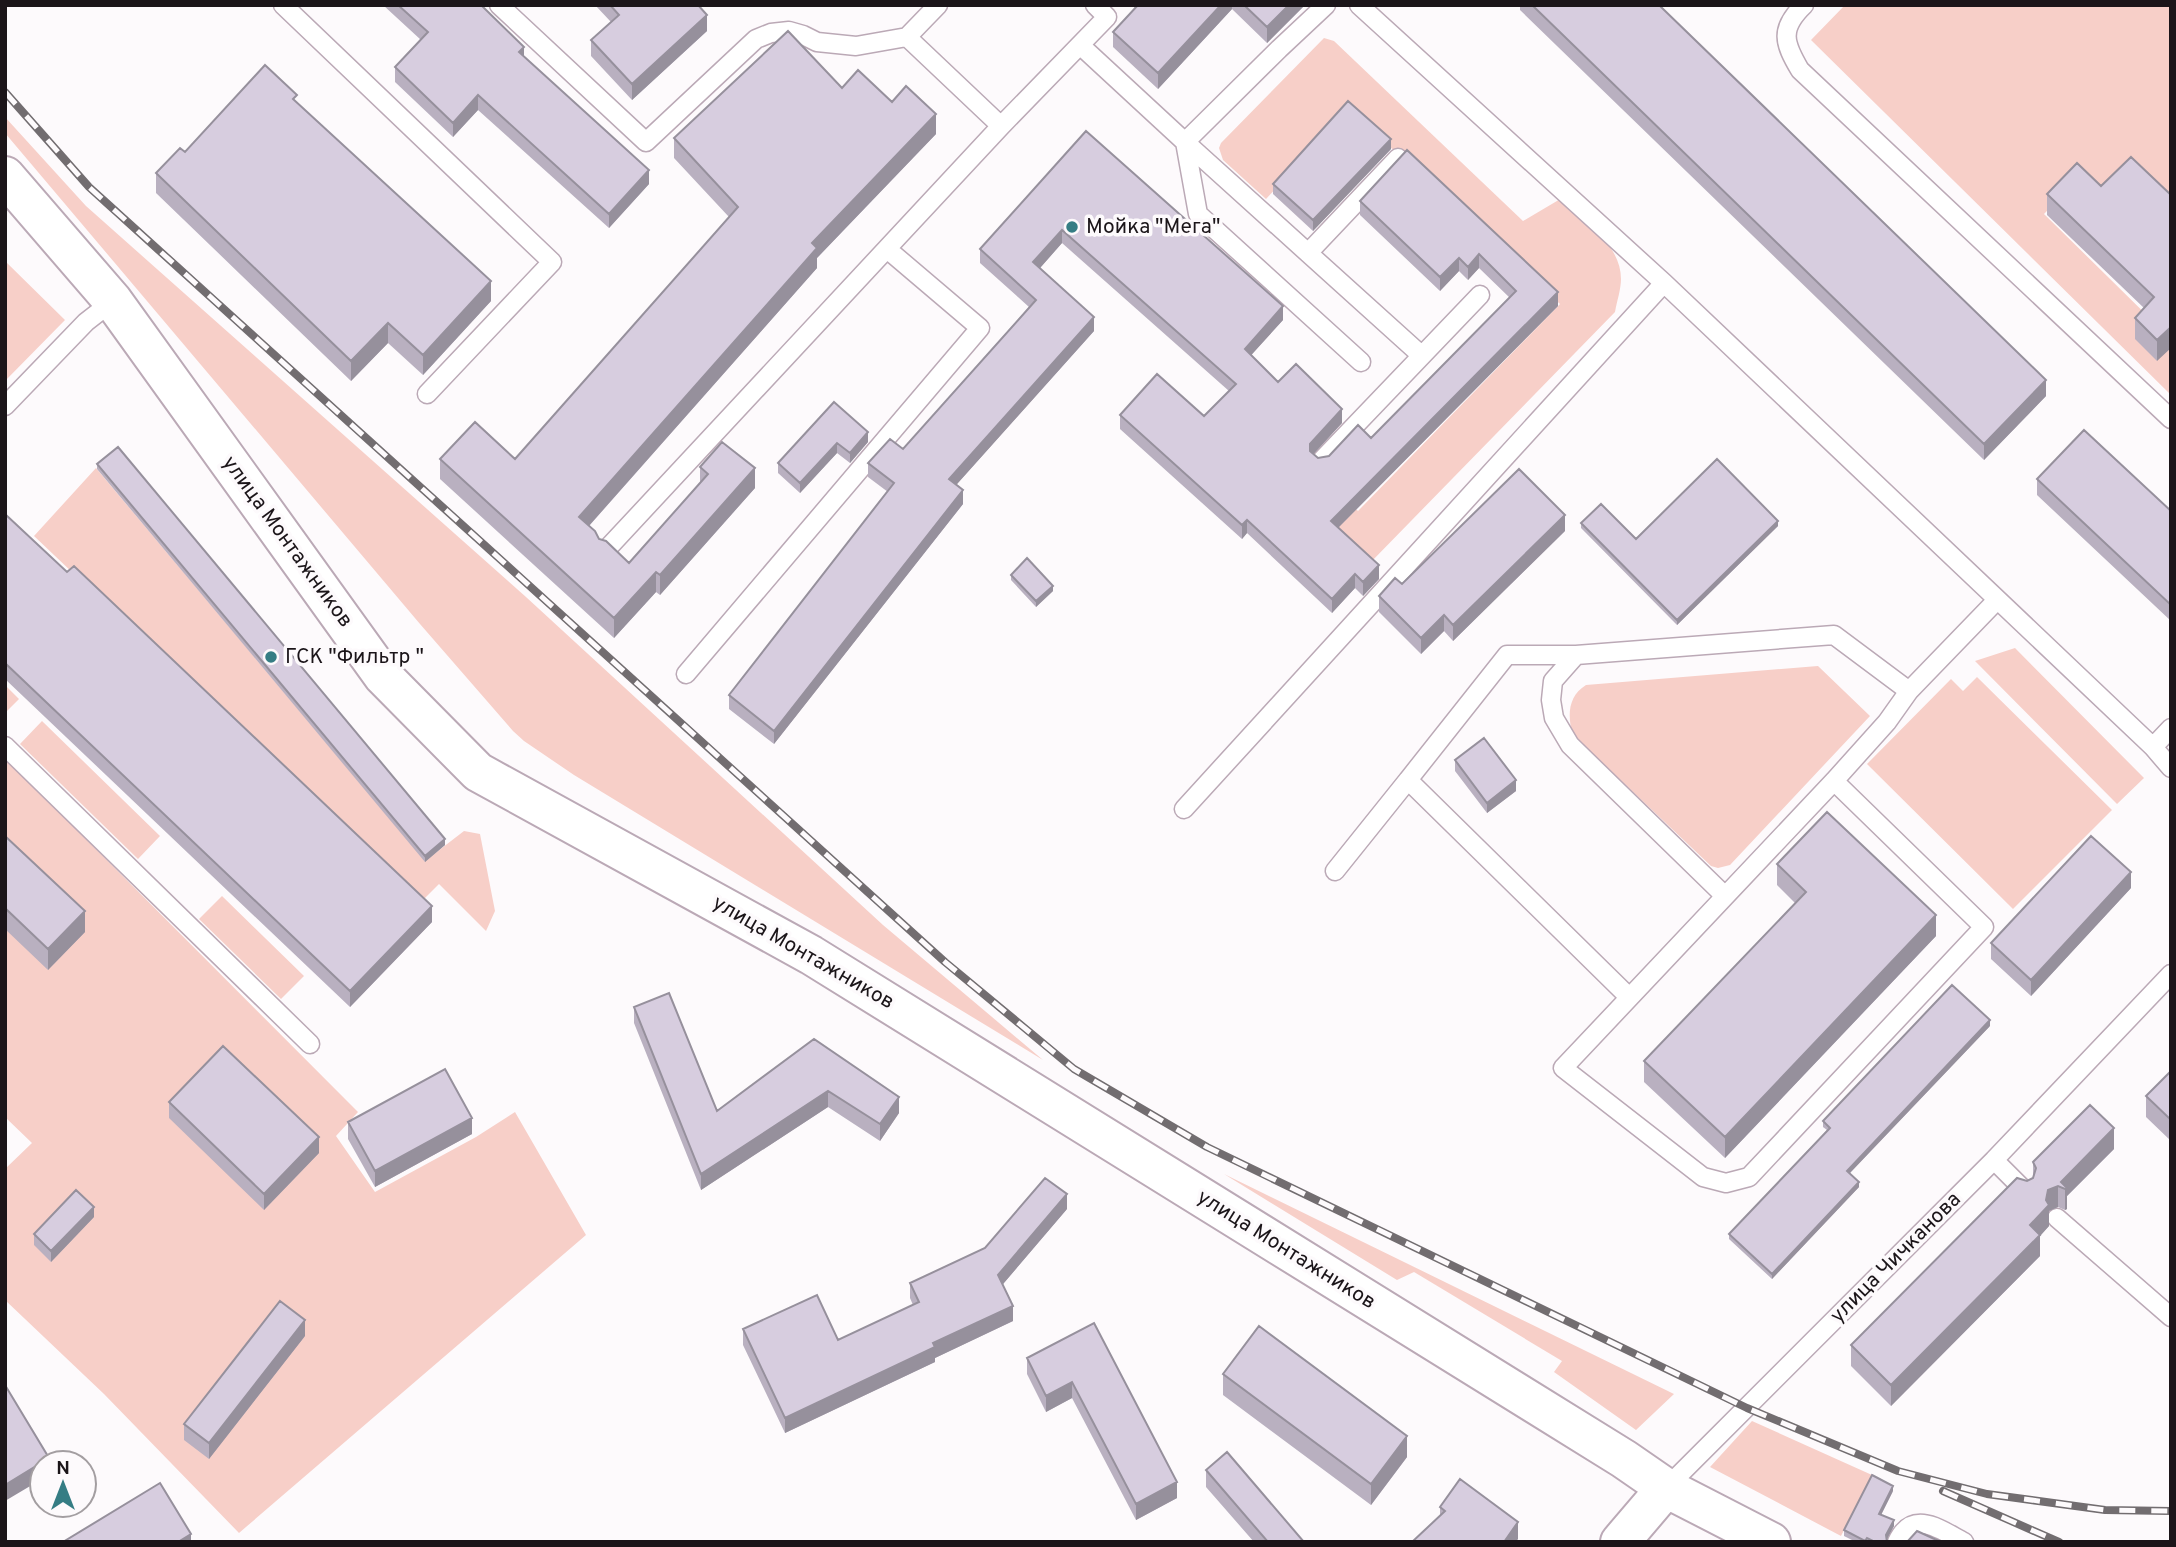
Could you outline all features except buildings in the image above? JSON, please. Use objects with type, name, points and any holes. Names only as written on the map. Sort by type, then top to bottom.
[{"type":"main road","name":"улица Монтажников","points":[[5,176],[113,301],[383,676],[478,772],[811,955],[1624,1459],[1666,1488],[1772,1542]]},
{"type":"main road","name":"улица Чичканова","points":[[1620,1542],[1666,1488]]},
{"type":"lane","points":[[283,5],[552,262],[427,394]]},
{"type":"lane","points":[[499,5],[646,142],[756,38],[789,31],[803,34],[817,42],[856,47],[907,37],[938,5]]},
{"type":"lane","points":[[606,550],[1001,126],[1107,17],[1095,5]]},
{"type":"lane","points":[[1185,142],[1326,5]]},
{"type":"lane","points":[[1359,5],[1664,283],[2153,747],[2171,768]]},
{"type":"lane","points":[[1804,5],[1789,24],[1785,36],[1788,50],[1800,70],[2171,419]]},
{"type":"lane","points":[[907,37],[1001,126]]},
{"type":"lane","points":[[1080,45],[1422,355]]},
{"type":"lane","points":[[1185,142],[1198,214],[1361,362]]},
{"type":"lane","points":[[1308,253],[1398,158]]},
{"type":"lane","points":[[687,674],[980,328],[887,249]]},
{"type":"lane","points":[[1184,809],[1664,283]]},
{"type":"lane","points":[[1321,461],[1480,295]]},
{"type":"lane","points":[[5,406],[86,323],[113,301]]},
{"type":"lane","points":[[1834,781],[1984,927],[1749,1177],[1726,1183],[1703,1177],[1563,1068],[1834,781],[1888,722],[1909,691],[1997,600]]},
{"type":"lane","points":[[1335,872],[1507,655],[1576,655],[1835,635],[1909,691]]},
{"type":"lane","points":[[1576,655],[1553,681],[1551,700],[1554,718],[1570,745],[1725,896]]},
{"type":"lane","points":[[2153,747],[2171,728]]},
{"type":"lane","points":[[5,746],[310,1044]]},
{"type":"lane","points":[[1408,780],[1629,997]]},
{"type":"lane","name":"улица Чичканова","points":[[1666,1488],[1994,1160],[2171,974]]},
{"type":"lane","points":[[1994,1160],[2025,1191]]},
{"type":"lane","points":[[2057,1219],[2171,1317]]},
{"type":"lane","points":[[1898,1542],[1906,1529],[1920,1523],[1928,1524],[1964,1542]]},
{"type":"shaded area","points":[[1845,5],[2171,5],[2171,210],[2100,204],[2076,181],[2044,214],[2171,339],[2171,395],[1811,40]]},
{"type":"shaded area","points":[[1324,38],[1334,41],[1523,221],[1562,198],[1608,244],[1615,255],[1621,279],[1615,312],[1370,563],[1279,484],[1303,459],[1358,511],[1560,304],[1349,109],[1266,199],[1223,160],[1219,148],[1221,143]]},
{"type":"shaded area","points":[[5,117],[86,206],[526,597],[883,925],[1043,1060],[574,775],[524,741],[420,624],[5,133]]},
{"type":"shaded area","points":[[5,261],[65,320],[5,381]]},
{"type":"shaded area","points":[[96,468],[425,861],[464,831],[480,834],[495,911],[486,931],[439,884],[420,903],[34,536]]},
{"type":"shaded area","points":[[2015,648],[2144,778],[2117,804],[1975,661]]},
{"type":"shaded area","points":[[1818,666],[1870,716],[1730,865],[1718,868],[1711,866],[1573,735],[1570,707],[1576,695],[1586,685]]},
{"type":"shaded area","points":[[1977,677],[2112,810],[2013,909],[1867,764],[1951,679],[1963,691]]},
{"type":"shaded area","points":[[5,685],[19,699],[6,712],[5,712]]},
{"type":"shaded area","points":[[42,721],[160,836],[138,859],[20,744]]},
{"type":"shaded area","points":[[5,758],[358,1112],[336,1136],[375,1192],[476,1137],[515,1112],[586,1235],[239,1533],[104,1394],[5,1300],[5,1169],[32,1143],[5,1117]]},
{"type":"shaded area","points":[[222,896],[304,976],[281,999],[199,919]]},
{"type":"shaded area","points":[[1224,1174],[1674,1394],[1636,1430],[1554,1372],[1562,1361],[1414,1272],[1397,1280]]},
{"type":"shaded area","points":[[1752,1421],[1872,1475],[1841,1536],[1710,1467]]},
{"type":"railway","points":[[5,92],[89,187],[945,962],[1074,1069],[1207,1147],[1747,1408],[1898,1471],[1987,1494],[2105,1510],[2171,1511]]},
{"type":"railway","points":[[1943,1491],[2059,1542]]},
{"type":"place","name":"Мойка \"Мега\"","points":[[1072,227]]},
{"type":"place","name":"ГСК \"Фильтр \"","points":[[271,657]]}]
